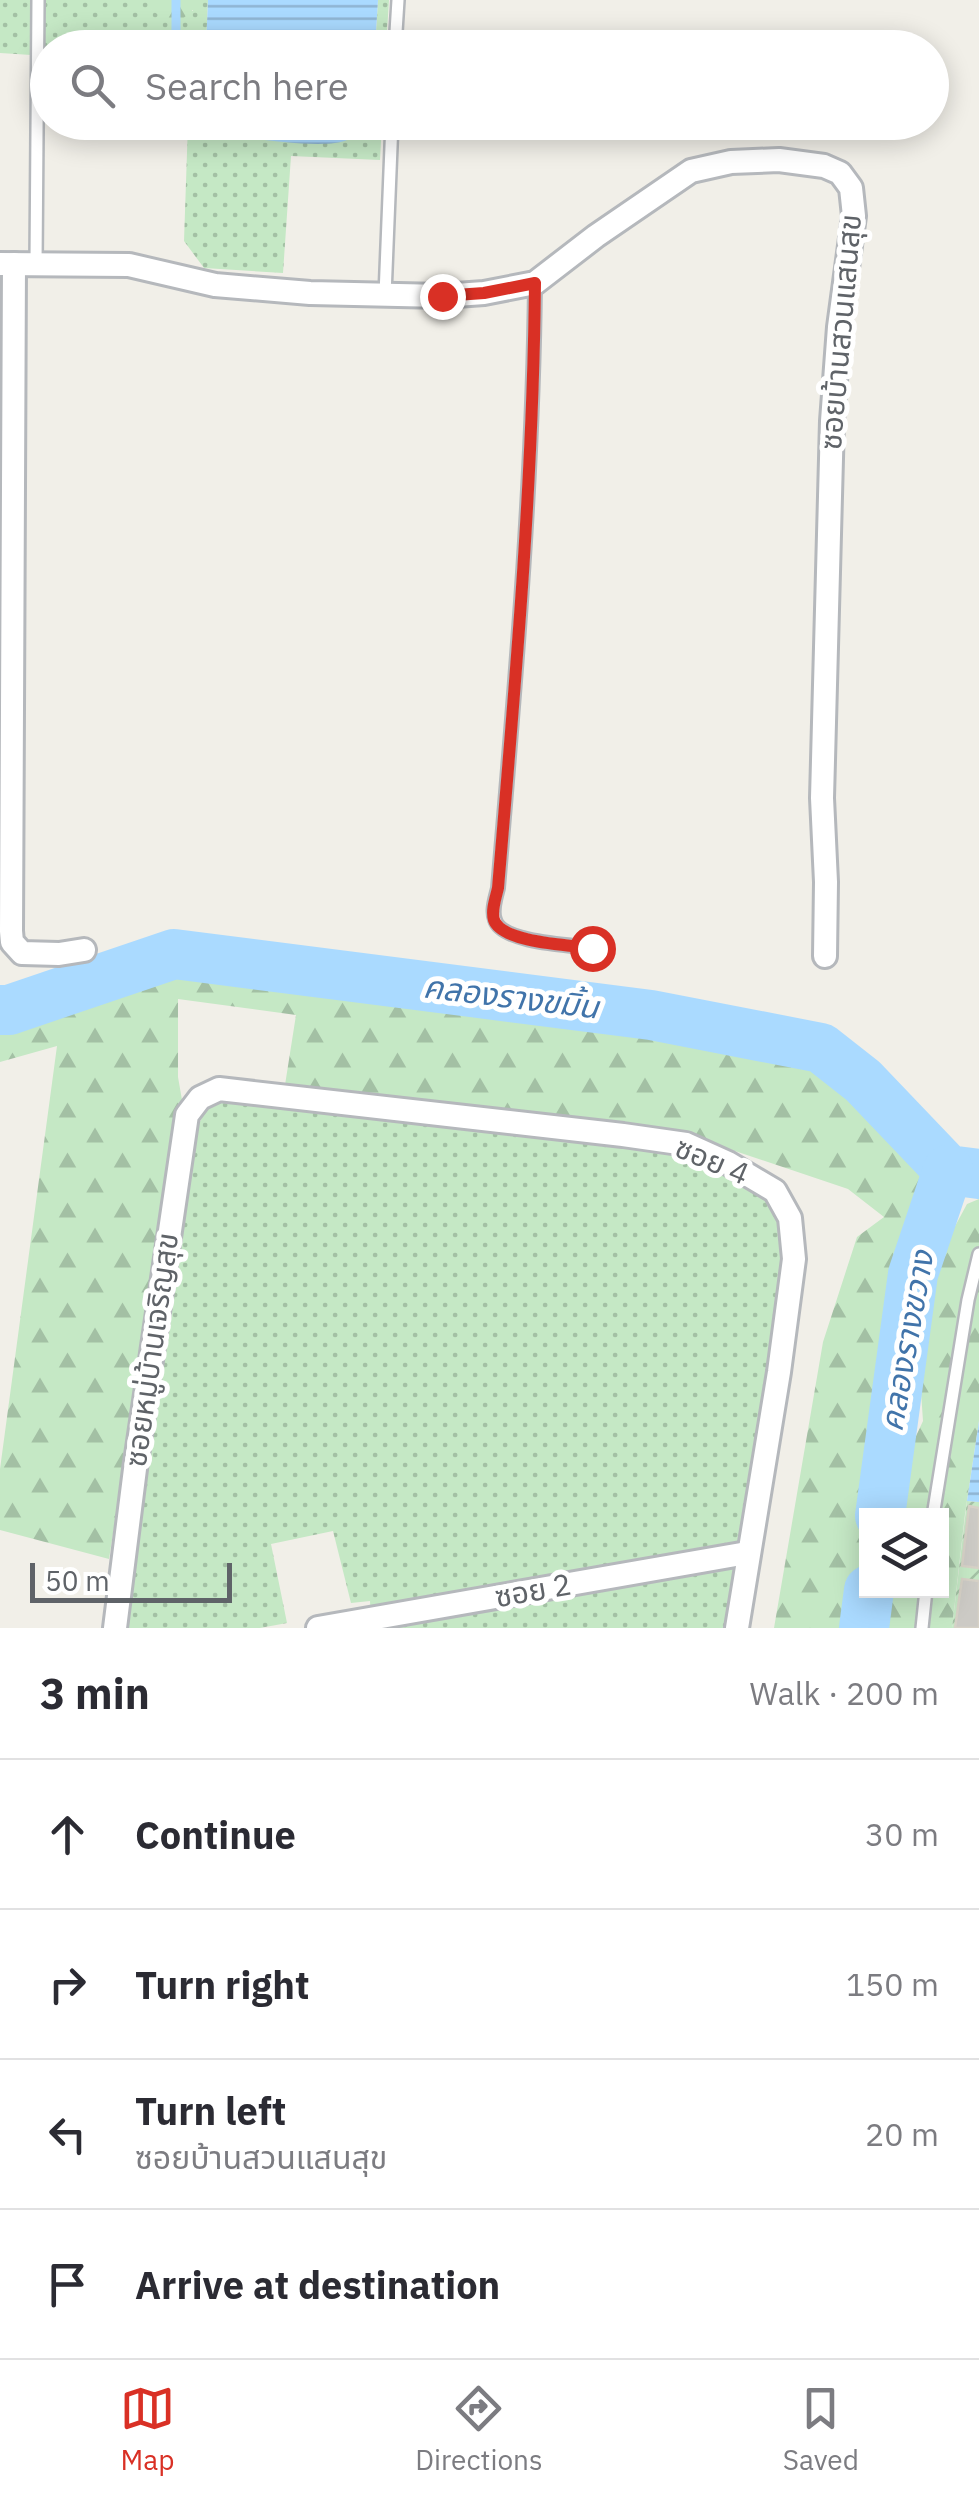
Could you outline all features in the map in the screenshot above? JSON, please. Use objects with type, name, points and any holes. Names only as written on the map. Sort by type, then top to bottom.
[{"type":"street","name":"ซอยบ้านสวนแสนสุข","points":[[16,264],[129,266],[215,285],[310,293],[484,293],[535,283],[691,171],[731,162],[779,160],[824,166],[840,173],[851,188],[854,216],[839,327],[832,421],[822,798],[825,956]]},
{"type":"street","points":[[16,264],[12,942],[22,953],[84,950]]},
{"type":"street","name":"ซอย 4","points":[[219,1089],[686,1144],[776,1191],[790,1218],[794,1259],[736,1628]]},
{"type":"street","name":"ซอยหมู่บ้านเจริญสุข","points":[[116,1628],[186,1115],[200,1098],[219,1089]]},
{"type":"street","name":"ซอย 2","points":[[318,1628],[747,1553]]},
{"type":"lane","points":[[36,30],[38,0]]},
{"type":"lane","points":[[396,30],[398,0]]},
{"type":"lane","points":[[16,264],[30,96]]},
{"type":"lane","points":[[385,295],[391,140]]},
{"type":"lane","points":[[535,283],[526,556],[494,920],[507,933],[530,940],[592,948]]},
{"type":"lane","points":[[934,1508],[979,1254]]},
{"type":"lane","points":[[922,1628],[925,1598]]},
{"type":"green space","points":[[0,0],[151,0],[151,9],[193,11],[193,0],[208,0],[207,30],[30,30],[30,55],[0,53]]},
{"type":"green space","points":[[151,0],[193,0],[193,10],[173,27],[151,9]]},
{"type":"green space","points":[[378,0],[389,0],[387,30],[376,30]]},
{"type":"green space","points":[[187,140],[381,140],[380,160],[291,156],[283,273],[204,268],[184,241]]},
{"type":"green space","points":[[176,966],[268,972],[623,1021],[814,1060],[896,1126],[926,1168],[921,1221],[872,1508],[859,1508],[859,1592],[854,1628],[774,1628],[823,1342],[857,1237],[884,1217],[848,1189],[714,1144],[285,1085],[296,1015],[178,999],[178,1077],[182,1100],[109,1559],[0,1530],[0,1469],[57,1046],[0,1062],[0,1020],[39,1018]]},
{"type":"green space","points":[[228,1100],[678,1151],[766,1194],[783,1224],[786,1269],[729,1628],[371,1628],[370,1601],[351,1603],[333,1531],[271,1544],[287,1623],[260,1628],[123,1628],[195,1131],[207,1108]]},
{"type":"green space","points":[[979,1199],[979,1421],[952,1628],[883,1628],[889,1598],[949,1598],[949,1508],[904,1508],[903,1464],[923,1421],[916,1320],[925,1282],[967,1204]]},
{"type":"green space","points":[[967,1501],[979,1502],[979,1628],[952,1628]]},
{"type":"water","points":[[208,0],[378,0],[376,30],[207,30]]},
{"type":"water","points":[[269,140],[347,140],[322,144]]},
{"type":"water","points":[[979,1421],[979,1502],[967,1501]]},
{"type":"building","points":[[969,1506],[979,1508],[979,1568],[962,1566]]},
{"type":"building","points":[[962,1579],[979,1581],[979,1628],[955,1628]]},
{"type":"waterway","points":[[176,0],[176,30]]},
{"type":"waterway","name":"คลองรางขมิ้น","points":[[0,1010],[174,954],[651,1015],[821,1048],[863,1081],[948,1170],[979,1174]]},
{"type":"waterway","name":"คลองรางขวาง","points":[[881,1508],[913,1274],[948,1170]]},
{"type":"waterway","name":"คลองรางขวาง","points":[[864,1628],[868,1598]]},
{"type":"route","points":[[442,296],[535,283],[526,556],[494,920],[507,933],[530,940],[592,948]]}]
